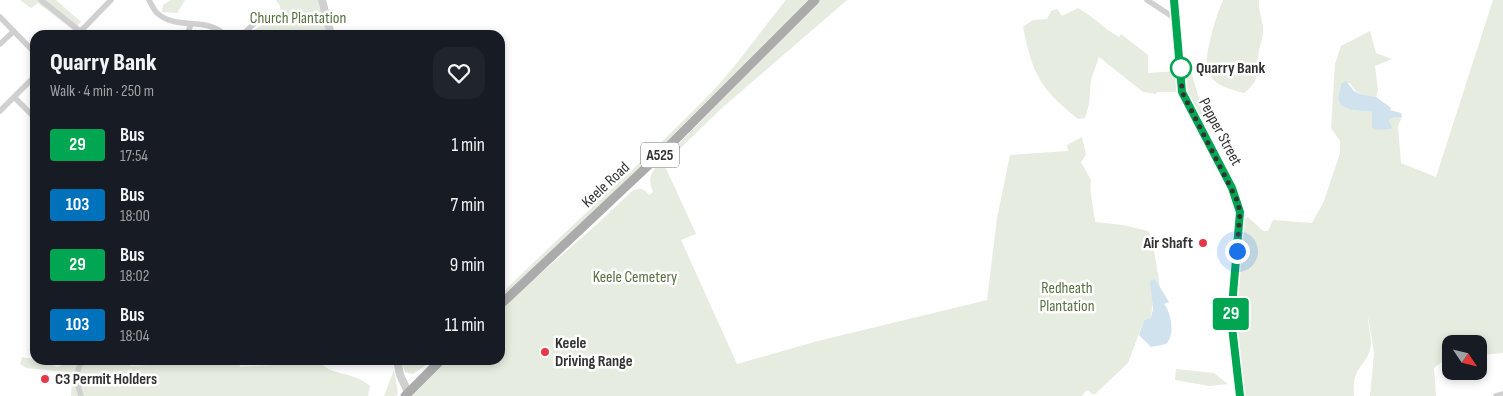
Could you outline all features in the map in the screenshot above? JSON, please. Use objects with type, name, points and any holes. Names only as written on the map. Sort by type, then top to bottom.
[{"type":"main road","name":"Keele Road","points":[[505,300],[669,146],[815,0]]},
{"type":"main road","name":"Pepper Street","points":[[1174,0],[1182,92],[1232,188],[1240,212],[1231,318],[1240,396]]},
{"type":"main road","points":[[406,394],[436,365]]},
{"type":"street","points":[[40,0],[74,30]]},
{"type":"street","points":[[83,30],[111,0]]},
{"type":"street","points":[[149,0],[157,13],[164,17],[191,24],[212,25],[218,30]]},
{"type":"street","points":[[322,0],[330,30]]},
{"type":"street","points":[[1147,0],[1176,18]]},
{"type":"street","points":[[0,17],[30,48]]},
{"type":"street","points":[[247,30],[259,19]]},
{"type":"street","points":[[189,30],[191,24]]},
{"type":"street","points":[[0,44],[14,31]]},
{"type":"street","points":[[0,111],[30,81]]},
{"type":"street","points":[[14,97],[30,112]]},
{"type":"street","points":[[79,365],[77,373],[80,396]]},
{"type":"street","points":[[398,365],[406,394]]},
{"type":"street","points":[[1496,396],[1503,394]]},
{"type":"green space","points":[[20,0],[56,0],[81,22],[73,30],[38,3],[31,8]]},
{"type":"green space","points":[[171,0],[185,0],[177,13],[162,12],[163,5]]},
{"type":"green space","name":"Church Plantation","points":[[276,0],[318,0],[326,30],[254,30],[281,14],[280,6]]},
{"type":"green space","points":[[786,0],[811,0],[711,101],[505,295],[505,290],[679,125],[736,64]]},
{"type":"green space","points":[[819,0],[847,0],[722,108],[664,164],[696,234],[681,240],[737,364],[818,341],[987,300],[997,218],[1010,155],[1068,151],[1067,145],[1082,137],[1086,155],[1081,162],[1091,180],[1091,196],[1095,222],[1123,225],[1148,231],[1152,238],[1160,287],[1155,279],[1151,318],[1144,320],[1128,363],[1094,395],[1087,390],[1082,396],[409,396],[440,365],[505,365],[505,305],[632,191],[641,189],[649,195],[653,192],[650,178],[655,168]]},
{"type":"green space","points":[[1223,0],[1259,0],[1263,30],[1257,74],[1254,83],[1244,93],[1232,90],[1216,82],[1208,70],[1207,53]]},
{"type":"green space","points":[[1493,0],[1503,0],[1503,353],[1488,354],[1488,335],[1442,335],[1442,362],[1434,368],[1436,396],[1370,396],[1374,353],[1368,316],[1371,344],[1367,358],[1355,378],[1354,396],[1245,396],[1235,318],[1244,220],[1248,217],[1263,231],[1268,231],[1273,220],[1312,223],[1324,201],[1340,153],[1340,141],[1331,128],[1335,64],[1341,46],[1370,31],[1376,53],[1392,59],[1375,66],[1378,90],[1376,97],[1357,92],[1350,83],[1341,84],[1338,98],[1340,105],[1351,110],[1372,112],[1372,127],[1389,122],[1391,118],[1402,117],[1398,126],[1401,163],[1436,177]]},
{"type":"green space","points":[[1078,8],[1119,37],[1121,34],[1148,55],[1148,73],[1178,71],[1178,92],[1157,92],[1156,94],[1143,92],[1099,57],[1091,80],[1089,104],[1085,118],[1078,119],[1055,98],[1040,80],[1030,58],[1023,27],[1033,20],[1047,19],[1051,11],[1057,9],[1062,16]]},
{"type":"green space","points":[[1191,71],[1208,131],[1194,106],[1186,85],[1185,78]]},
{"type":"green space","points":[[22,357],[30,358],[30,365],[52,365],[57,367],[62,365],[239,365],[240,367],[323,365],[331,370],[364,381],[370,386],[368,396],[71,396],[72,382],[66,372],[26,368],[20,364]]},
{"type":"green space","points":[[403,365],[426,365],[413,374],[405,372]]},
{"type":"green space","points":[[1176,369],[1214,373],[1228,384],[1209,386],[1175,380]]},
{"type":"green space","points":[[394,370],[398,393],[396,396],[384,396]]},
{"type":"water","points":[[1346,81],[1354,91],[1376,97],[1391,108],[1390,110],[1401,113],[1402,117],[1391,118],[1389,121],[1391,129],[1377,130],[1372,127],[1372,112],[1351,110],[1340,105],[1338,98],[1341,84]]},
{"type":"water","points":[[1155,279],[1169,302],[1164,304],[1171,319],[1171,335],[1166,344],[1151,347],[1139,335],[1144,320],[1151,318],[1153,309],[1150,281]]},
{"type":"bus line","name":"29","points":[[1174,0],[1182,92],[1232,188],[1240,212],[1231,318],[1240,396]]},
{"type":"place","name":"Quarry Bank","points":[[1181,68]]},
{"type":"place","name":"Air Shaft","points":[[1203,243]]},
{"type":"place","name":"Keele Driving Range","points":[[545,352]]},
{"type":"place","name":"C3 Permit Holders","points":[[45,379]]},
{"type":"route","points":[[1181,68],[1182,92],[1237,200],[1240,212],[1237,251]]},
{"type":"park label","name":"Keele Cemetery","points":[[635,277]]},
{"type":"park label","name":"Redheath Plantation","points":[[1067,297]]}]
